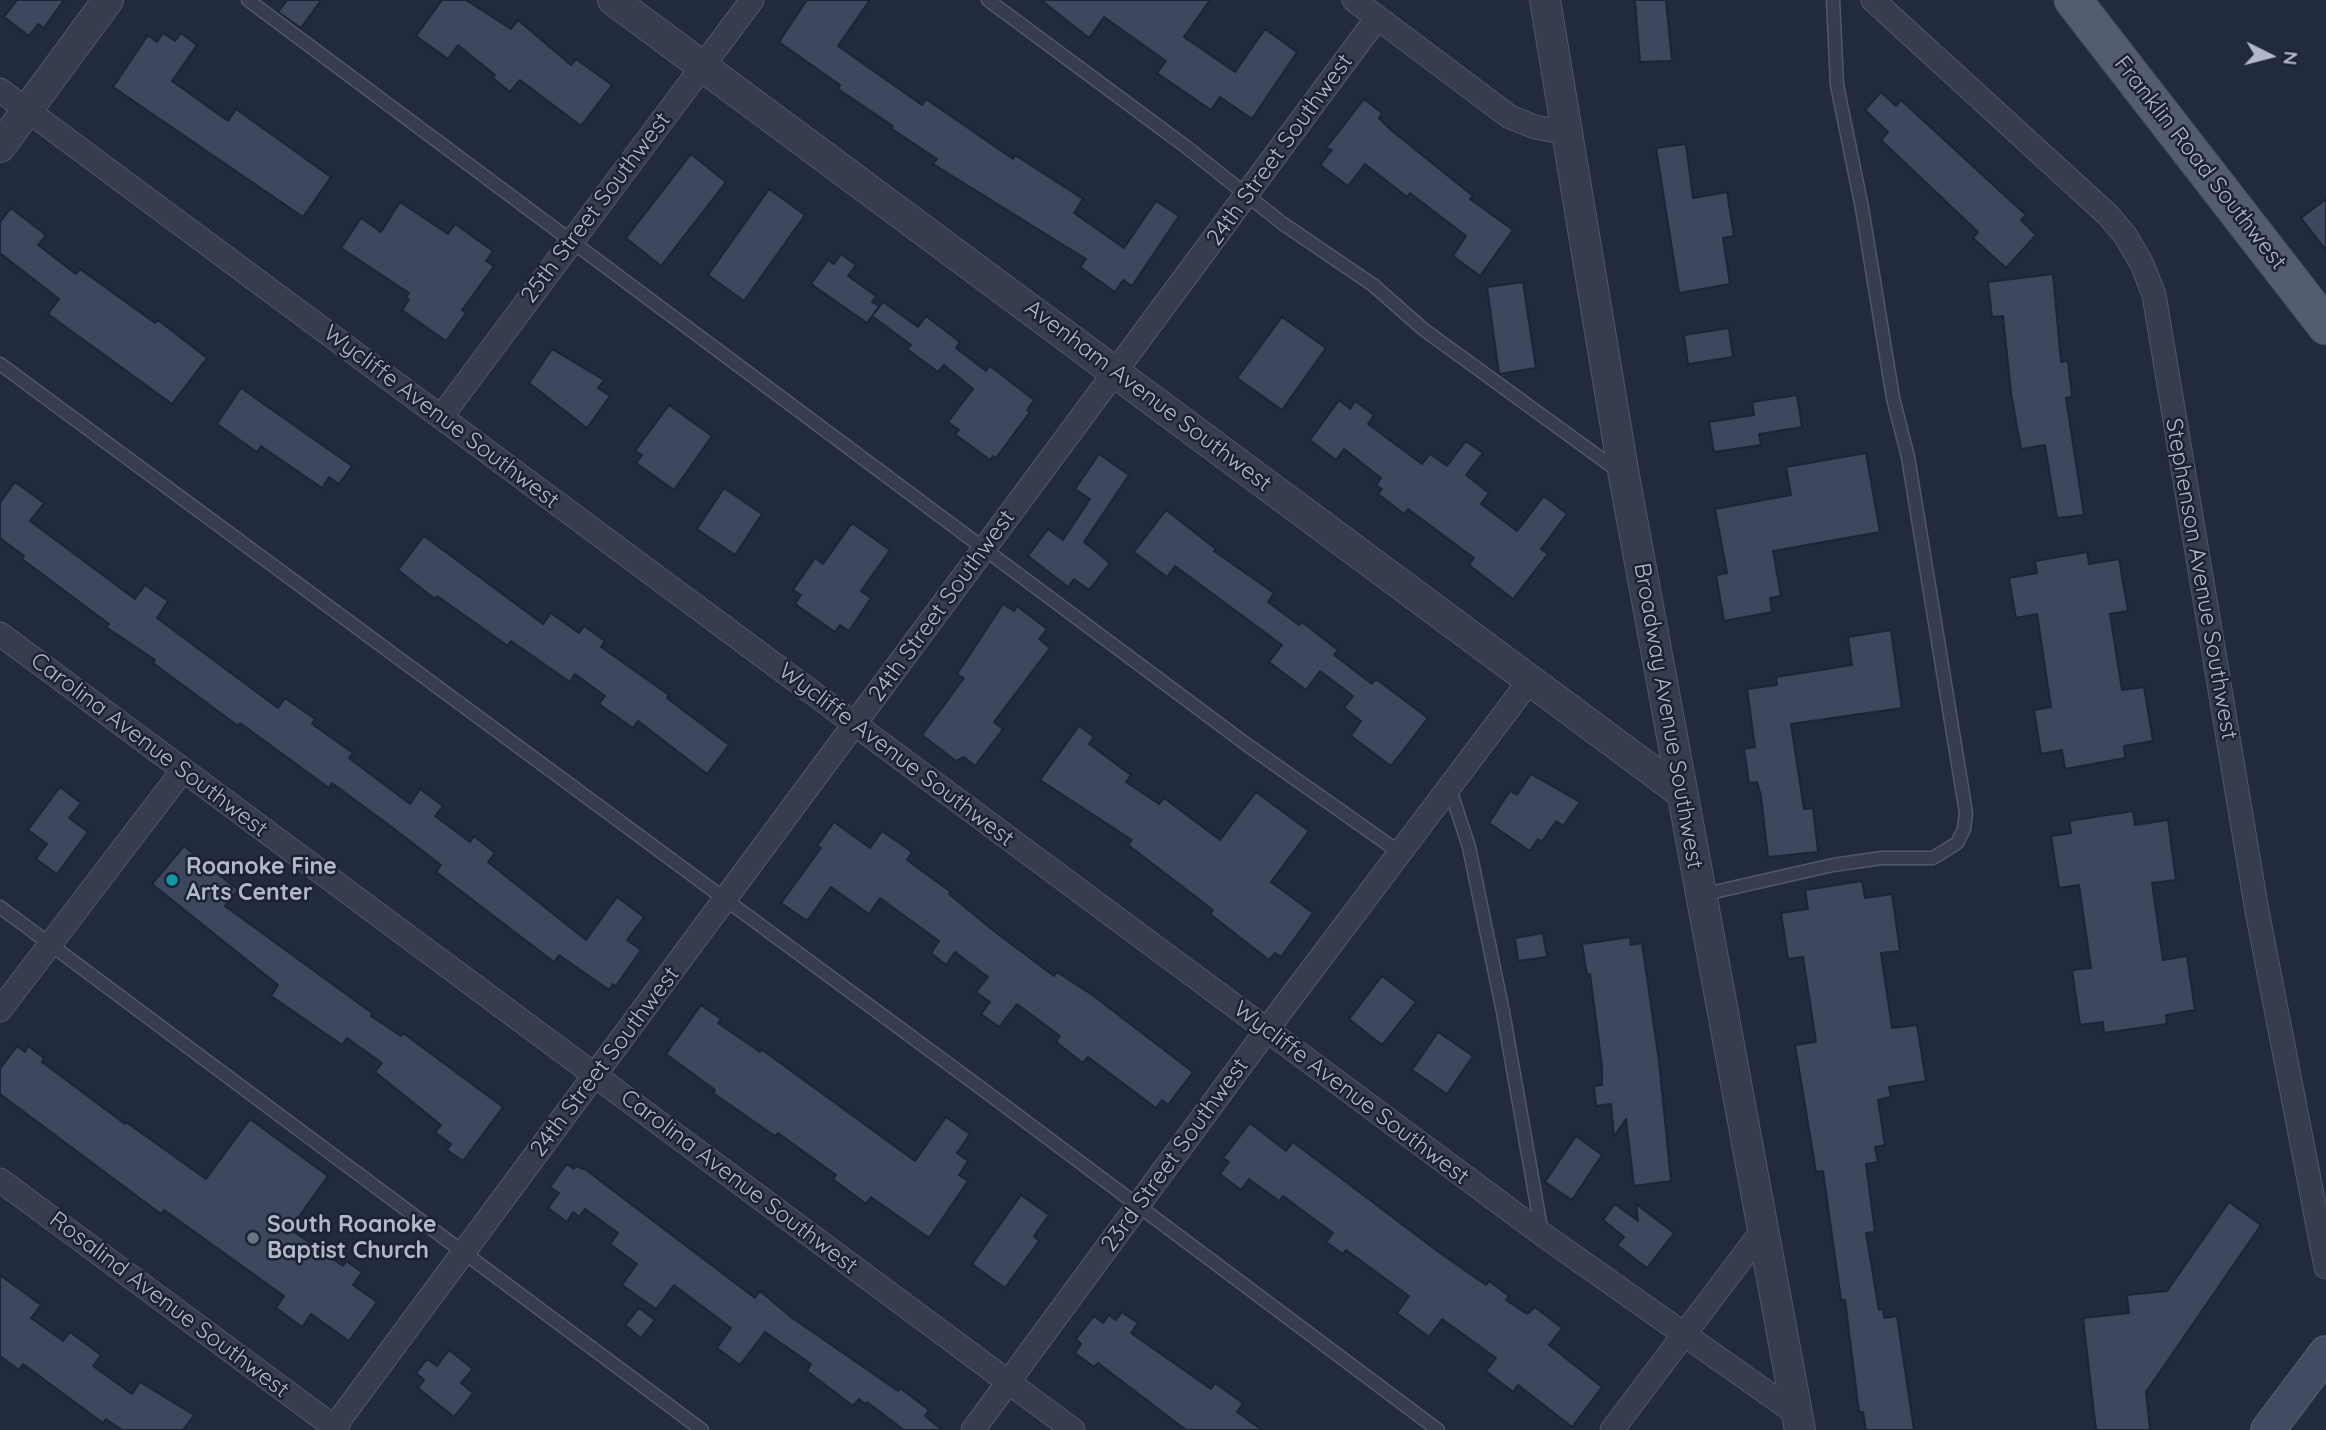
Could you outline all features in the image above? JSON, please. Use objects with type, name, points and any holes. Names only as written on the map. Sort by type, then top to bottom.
[{"type":"main road","name":"Franklin Road Southwest","points":[[2073,0],[2326,326]]},
{"type":"main road","points":[[2268,1430],[2326,1353]]},
{"type":"street","points":[[0,147],[107,0]]},
{"type":"street","name":"Avenham Avenue Southwest","points":[[613,0],[1682,793]]},
{"type":"street","name":"25th Street Southwest","points":[[441,417],[752,0]]},
{"type":"street","points":[[1353,0],[1510,117],[1535,127],[1567,132]]},
{"type":"street","name":"Broadway Avenue Southwest","points":[[1545,0],[1624,475],[1798,1422]]},
{"type":"street","name":"Stephenson Avenue Southwest","points":[[1873,0],[2108,215],[2125,235],[2142,264],[2154,295],[2257,911],[2326,1267]]},
{"type":"street","name":"24th Street Southwest","points":[[334,1429],[1377,18]]},
{"type":"street","name":"Wycliffe Avenue Southwest","points":[[0,90],[1798,1422]]},
{"type":"street","name":"Carolina Avenue Southwest","points":[[0,634],[1073,1430]]},
{"type":"street","name":"23rd Street Southwest","points":[[972,1430],[1399,852],[1530,680]]},
{"type":"street","points":[[0,1010],[183,770]]},
{"type":"street","name":"Rosalind Avenue Southwest","points":[[0,1180],[334,1429]]},
{"type":"street","points":[[1612,1430],[1763,1230]]},
{"type":"lane","points":[[248,0],[1250,747],[1399,852]]},
{"type":"lane","points":[[988,0],[1247,195],[1373,285],[1423,329],[1624,475]]},
{"type":"lane","points":[[1701,895],[1833,865],[1882,858],[1933,858],[1957,843],[1964,829],[1966,813],[1908,457],[1893,398],[1837,85],[1833,0]]},
{"type":"lane","points":[[0,364],[989,1094],[1438,1430]]},
{"type":"lane","points":[[1449,785],[1469,847],[1542,1234]]},
{"type":"lane","points":[[0,907],[242,1084],[325,1152],[702,1430]]},
{"type":"building","points":[[17,0],[64,0],[44,28],[38,24],[29,36],[4,17]]},
{"type":"building","points":[[287,0],[321,0],[301,28],[278,12]]},
{"type":"building","points":[[442,0],[466,0],[511,29],[518,20],[571,65],[576,59],[612,85],[581,126],[520,80],[510,92],[493,78],[495,75],[458,45],[448,59],[416,36]]},
{"type":"building","points":[[807,0],[870,0],[838,46],[922,105],[926,99],[1013,159],[1015,155],[1083,199],[1074,213],[1124,248],[1156,201],[1179,216],[1132,286],[1123,280],[1115,292],[1080,267],[1086,259],[933,164],[937,159],[892,129],[893,126],[838,89],[840,85],[779,42]]},
{"type":"building","points":[[1041,0],[1210,0],[1184,37],[1235,72],[1265,29],[1297,52],[1252,119],[1220,97],[1211,110],[1157,73],[1166,61],[1104,17],[1089,38]]},
{"type":"building","points":[[1635,0],[1666,0],[1672,61],[1640,62]]},
{"type":"building","points":[[163,33],[175,41],[181,33],[197,45],[172,81],[228,121],[236,109],[331,177],[303,217],[113,87],[148,35],[157,42]]},
{"type":"building","points":[[1881,92],[1896,106],[1901,100],[2026,215],[2021,220],[2036,235],[2006,268],[1973,238],[1978,232],[1881,140],[1888,132],[1865,110]]},
{"type":"building","points":[[1364,99],[1382,113],[1379,118],[1391,130],[1473,196],[1470,199],[1513,230],[1480,276],[1453,256],[1466,236],[1410,193],[1407,197],[1365,164],[1348,186],[1320,165],[1332,150],[1326,148]]},
{"type":"building","points":[[1686,144],[1693,198],[1727,192],[1734,236],[1723,238],[1730,284],[1679,293],[1656,148]]},
{"type":"building","points":[[691,154],[726,182],[661,266],[626,238]]},
{"type":"building","points":[[769,189],[805,215],[744,301],[708,275]]},
{"type":"building","points":[[2326,199],[2326,250],[2301,218]]},
{"type":"building","points":[[400,202],[448,234],[455,224],[493,251],[486,261],[494,266],[462,310],[466,313],[446,341],[402,310],[409,300],[406,297],[409,293],[341,248],[361,218],[381,232]]},
{"type":"building","points":[[11,208],[46,235],[38,245],[76,274],[80,269],[155,323],[158,320],[207,358],[172,404],[48,314],[59,299],[0,253],[0,222]]},
{"type":"building","points":[[841,254],[856,265],[848,276],[876,296],[872,302],[879,306],[873,315],[883,302],[918,327],[926,316],[960,342],[956,348],[986,371],[990,366],[1034,400],[1027,410],[1030,412],[996,458],[993,456],[990,460],[955,434],[959,430],[948,422],[973,389],[944,365],[938,372],[907,349],[911,345],[872,316],[867,323],[811,284],[828,260],[834,264]]},
{"type":"building","points":[[2053,274],[2061,362],[2068,361],[2072,397],[2066,398],[2084,515],[2057,518],[2045,445],[2021,449],[2011,393],[2003,316],[1992,317],[1988,282]]},
{"type":"building","points":[[1523,282],[1536,368],[1499,374],[1487,287]]},
{"type":"building","points":[[1282,317],[1326,348],[1282,410],[1237,378]]},
{"type":"building","points":[[1729,328],[1733,357],[1688,364],[1684,335]]},
{"type":"building","points":[[552,349],[604,380],[598,388],[610,396],[587,428],[529,383]]},
{"type":"building","points":[[241,388],[352,466],[339,484],[329,477],[322,488],[261,446],[257,452],[217,424]]},
{"type":"building","points":[[1797,395],[1802,427],[1759,434],[1761,445],[1714,452],[1709,422],[1754,415],[1752,402]]},
{"type":"building","points":[[1339,400],[1350,409],[1355,401],[1374,415],[1368,424],[1422,464],[1430,454],[1447,466],[1466,441],[1483,453],[1466,475],[1489,493],[1481,504],[1517,531],[1544,496],[1567,514],[1541,549],[1548,554],[1513,599],[1469,565],[1474,558],[1408,509],[1404,514],[1378,494],[1382,489],[1376,485],[1381,478],[1344,449],[1336,460],[1310,440]]},
{"type":"building","points":[[669,405],[712,436],[674,490],[636,463],[642,455],[635,451]]},
{"type":"building","points":[[1866,453],[1880,532],[1773,551],[1781,596],[1770,598],[1772,612],[1724,621],[1716,575],[1727,573],[1715,509],[1791,495],[1786,467]]},
{"type":"building","points":[[1099,454],[1129,475],[1084,542],[1110,563],[1089,590],[1074,579],[1068,587],[1028,556],[1048,529],[1063,540],[1090,499],[1075,489]]},
{"type":"building","points":[[15,482],[44,503],[30,521],[135,599],[145,585],[168,601],[157,618],[278,708],[285,698],[315,719],[312,724],[353,753],[349,758],[410,804],[420,789],[443,806],[435,816],[470,842],[474,836],[495,853],[488,862],[586,940],[617,897],[644,917],[627,940],[641,950],[616,986],[613,984],[609,990],[559,955],[554,962],[436,872],[441,865],[393,828],[332,783],[329,788],[240,723],[238,726],[153,663],[155,660],[106,627],[109,624],[22,559],[24,556],[0,538],[0,503]]},
{"type":"building","points":[[724,488],[762,514],[735,555],[697,529]]},
{"type":"building","points":[[1166,510],[1216,549],[1214,551],[1274,593],[1268,602],[1299,625],[1302,622],[1338,650],[1334,655],[1372,684],[1376,679],[1428,718],[1391,766],[1351,736],[1361,721],[1344,708],[1353,696],[1320,671],[1306,690],[1269,662],[1282,645],[1175,566],[1167,577],[1134,552]]},
{"type":"building","points":[[852,523],[890,550],[861,591],[871,598],[849,631],[840,625],[835,632],[795,604],[801,595],[793,590],[815,558],[823,564]]},
{"type":"building","points":[[424,536],[543,624],[551,613],[579,633],[584,626],[605,641],[601,647],[669,695],[667,698],[729,745],[707,774],[638,721],[633,728],[599,704],[605,696],[575,674],[570,682],[511,641],[508,646],[437,596],[435,599],[398,570]]},
{"type":"building","points":[[2087,552],[2089,564],[2119,559],[2128,611],[2110,614],[2122,690],[2144,687],[2153,741],[2124,746],[2125,758],[2065,769],[2062,750],[2041,754],[2034,710],[2051,707],[2037,614],[2016,618],[2009,578],[2037,573],[2035,561]]},
{"type":"building","points":[[1003,604],[1014,611],[1017,606],[1047,629],[1039,639],[1050,648],[994,722],[1003,729],[975,766],[964,757],[956,761],[922,735],[964,678],[957,674]]},
{"type":"building","points":[[1891,630],[1902,708],[1791,724],[1804,809],[1813,808],[1818,852],[1768,857],[1761,796],[1757,782],[1749,783],[1744,749],[1755,747],[1747,689],[1777,685],[1776,677],[1852,665],[1848,637]]},
{"type":"building","points":[[1079,726],[1094,737],[1089,744],[1131,775],[1126,782],[1159,804],[1164,798],[1220,840],[1256,792],[1309,831],[1271,882],[1313,913],[1281,957],[1275,953],[1269,960],[1210,914],[1213,910],[1128,845],[1132,840],[1040,780]]},
{"type":"building","points":[[1531,774],[1580,802],[1563,826],[1556,821],[1542,842],[1538,839],[1530,851],[1489,823],[1510,791],[1517,795]]},
{"type":"building","points":[[60,787],[81,803],[69,818],[88,832],[57,874],[36,859],[47,844],[28,830]]},
{"type":"building","points":[[2133,811],[2135,825],[2168,820],[2176,880],[2152,883],[2163,960],[2187,956],[2195,1010],[2166,1015],[2167,1024],[2104,1033],[2103,1022],[2080,1025],[2072,970],[2091,968],[2079,885],[2059,888],[2051,836],[2071,833],[2069,821]]},
{"type":"building","points":[[834,822],[870,848],[882,831],[912,852],[907,860],[951,892],[949,894],[994,931],[1054,976],[1057,972],[1091,994],[1193,1072],[1168,1105],[1162,1100],[1156,1108],[1088,1057],[1083,1063],[1056,1042],[1060,1036],[1017,1004],[999,1027],[981,1014],[990,1002],[976,992],[988,977],[955,952],[946,965],[931,953],[939,941],[880,898],[869,914],[831,887],[807,921],[781,903],[821,848],[817,846]]},
{"type":"building","points":[[184,846],[238,890],[225,906],[372,1013],[371,1016],[401,1036],[403,1033],[503,1107],[463,1161],[447,1150],[451,1144],[435,1132],[441,1125],[375,1072],[382,1063],[347,1038],[342,1045],[271,996],[278,985],[152,884]]},
{"type":"building","points":[[1862,881],[1865,898],[1892,894],[1900,951],[1881,953],[1892,1028],[1917,1025],[1926,1081],[1889,1087],[1891,1097],[1878,1100],[1885,1145],[1875,1147],[1878,1162],[1866,1164],[1875,1232],[1866,1233],[1879,1310],[1883,1309],[1884,1318],[1897,1316],[1914,1430],[1866,1430],[1863,1412],[1859,1412],[1845,1300],[1841,1300],[1823,1171],[1816,1172],[1795,1045],[1816,1042],[1803,957],[1788,959],[1781,913],[1808,909],[1805,890]]},
{"type":"building","points":[[1543,933],[1547,957],[1518,961],[1515,938]]},
{"type":"building","points":[[1630,937],[1631,945],[1642,943],[1659,1061],[1671,1181],[1634,1186],[1626,1119],[1614,1137],[1611,1104],[1596,1106],[1594,1086],[1602,1085],[1602,1067],[1590,974],[1587,975],[1582,944]]},
{"type":"building","points":[[1382,976],[1416,1002],[1382,1045],[1349,1019]]},
{"type":"building","points":[[701,1005],[721,1019],[718,1023],[760,1052],[761,1049],[915,1161],[946,1117],[970,1134],[957,1153],[968,1161],[959,1175],[968,1181],[929,1238],[871,1197],[866,1204],[833,1179],[836,1175],[778,1133],[775,1136],[713,1093],[715,1090],[666,1054]]},
{"type":"building","points":[[1438,1032],[1473,1056],[1447,1094],[1412,1070]]},
{"type":"building","points":[[17,1046],[25,1052],[28,1046],[44,1058],[42,1062],[125,1124],[126,1122],[206,1179],[250,1119],[328,1176],[290,1229],[343,1266],[346,1261],[362,1272],[353,1285],[377,1302],[349,1341],[311,1314],[302,1327],[276,1308],[284,1296],[164,1210],[161,1214],[0,1094],[0,1069]]},
{"type":"building","points":[[1250,1123],[1286,1151],[1293,1142],[1440,1253],[1486,1285],[1489,1281],[1509,1296],[1506,1300],[1527,1314],[1535,1307],[1562,1328],[1549,1345],[1602,1387],[1572,1427],[1518,1385],[1513,1392],[1486,1371],[1496,1358],[1442,1319],[1429,1337],[1397,1313],[1409,1296],[1346,1250],[1343,1254],[1326,1242],[1333,1233],[1283,1196],[1279,1201],[1249,1179],[1241,1190],[1220,1174],[1229,1162],[1223,1158]]},
{"type":"building","points":[[1576,1136],[1602,1155],[1572,1200],[1545,1182]]},
{"type":"building","points":[[567,1164],[574,1169],[576,1166],[586,1170],[755,1298],[760,1291],[791,1317],[898,1391],[900,1388],[929,1410],[925,1416],[942,1430],[904,1430],[867,1402],[865,1404],[859,1399],[853,1406],[807,1371],[811,1364],[765,1332],[740,1365],[717,1348],[731,1328],[674,1285],[656,1309],[622,1285],[637,1264],[610,1244],[618,1233],[585,1209],[579,1217],[573,1212],[567,1222],[548,1208],[559,1193],[550,1187]]},
{"type":"building","points":[[1021,1195],[1049,1215],[1034,1236],[1039,1241],[1005,1288],[972,1264]]},
{"type":"building","points":[[2229,1202],[2261,1225],[2146,1392],[2150,1430],[2096,1430],[2083,1318],[2129,1313],[2127,1295],[2167,1291]]},
{"type":"building","points":[[1615,1204],[1638,1221],[1636,1204],[1674,1233],[1647,1268],[1617,1245],[1624,1237],[1603,1220]]},
{"type":"building","points":[[0,1275],[41,1305],[31,1318],[63,1341],[70,1332],[101,1355],[93,1366],[132,1394],[140,1382],[194,1415],[183,1430],[122,1430],[106,1419],[103,1423],[23,1364],[19,1370],[0,1356]]},
{"type":"building","points":[[639,1308],[655,1320],[641,1338],[625,1325]]},
{"type":"building","points":[[1122,1312],[1138,1323],[1131,1333],[1211,1389],[1215,1383],[1243,1403],[1237,1412],[1262,1430],[1186,1430],[1098,1363],[1094,1367],[1075,1353],[1081,1344],[1076,1339],[1094,1316],[1103,1323],[1109,1315],[1116,1320]]},
{"type":"building","points":[[449,1350],[473,1369],[461,1383],[473,1393],[454,1417],[418,1388],[424,1380],[416,1373],[427,1359],[437,1366]]},
{"type":"place","name":"Roanoke Fine Arts Center","points":[[172,880]]},
{"type":"place","name":"South Roanoke Baptist Church","points":[[253,1238]]}]
